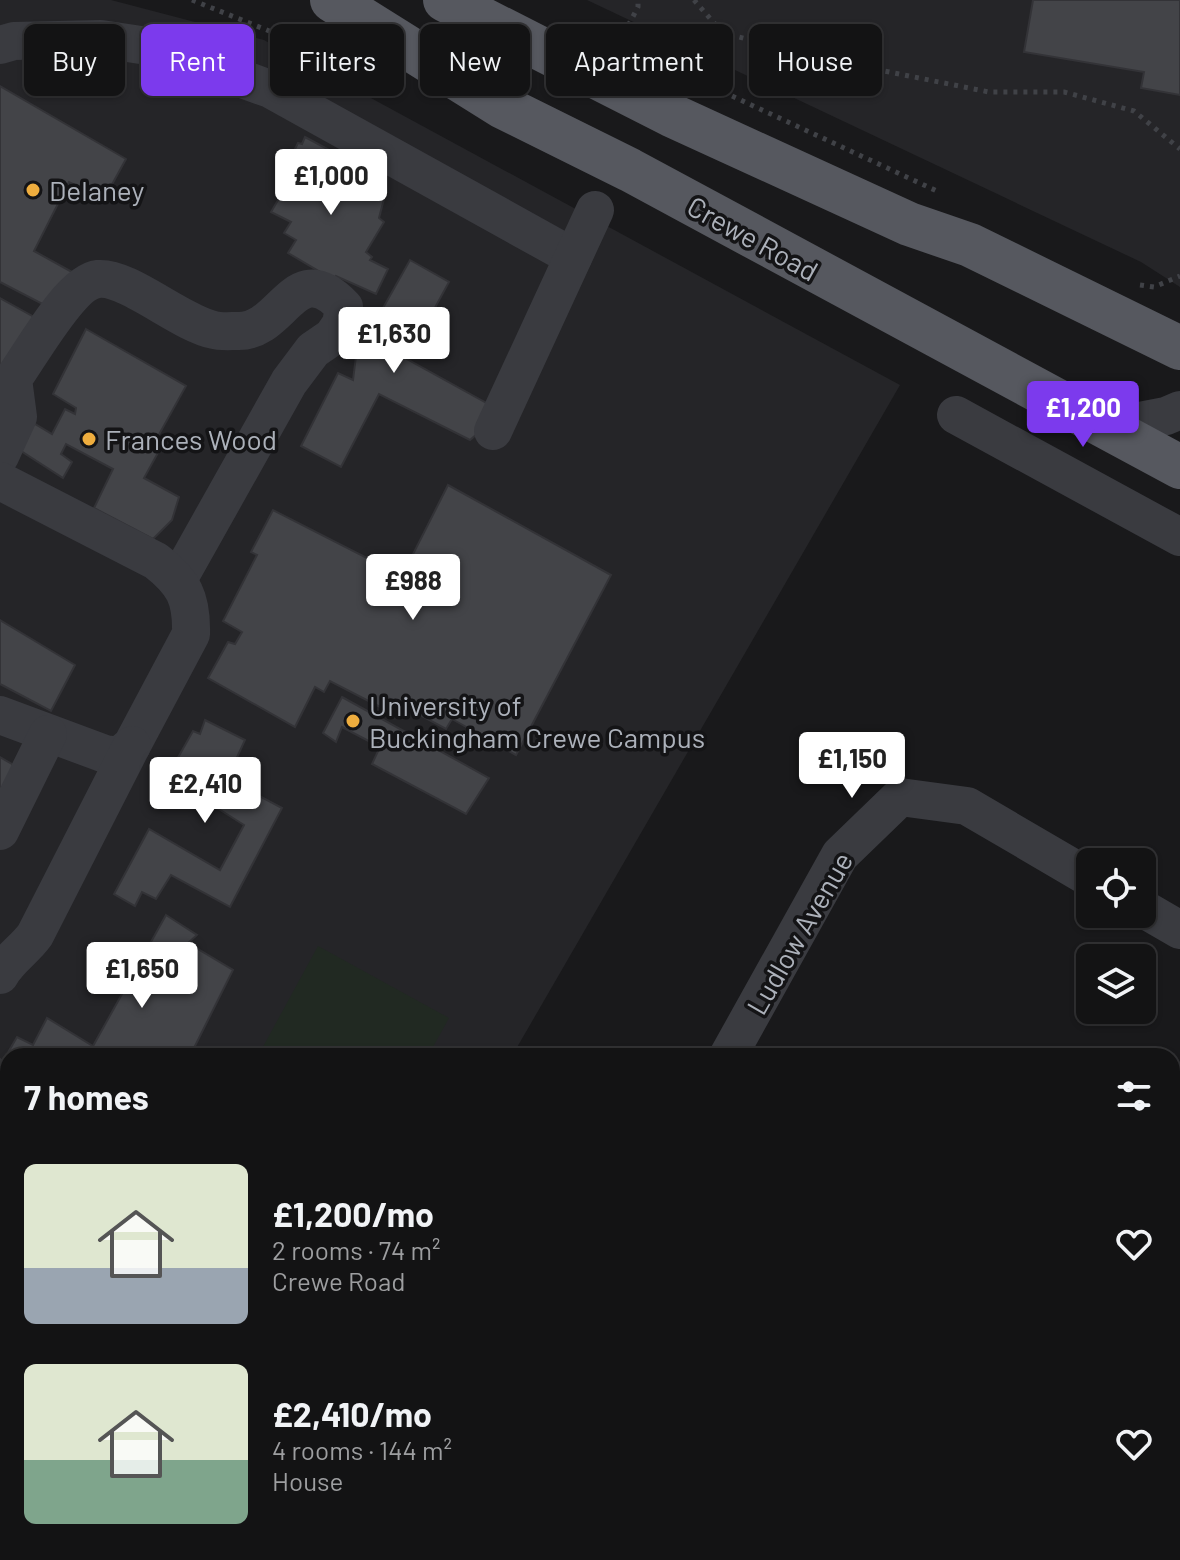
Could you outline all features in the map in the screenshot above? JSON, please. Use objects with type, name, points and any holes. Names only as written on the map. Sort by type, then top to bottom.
[{"type":"main road","name":"Crewe Road","points":[[332,0],[503,107],[630,170],[1180,467]]},
{"type":"main road","points":[[445,0],[671,115],[909,224],[970,245],[1180,348]]},
{"type":"street","points":[[0,45],[14,41],[101,39],[154,47],[270,89],[573,257]]},
{"type":"street","points":[[493,431],[595,210]]},
{"type":"street","points":[[0,456],[18,417],[13,379],[78,287],[97,279],[119,282],[214,330],[247,331],[268,321],[281,305],[298,293],[315,287],[331,293],[344,307],[341,324],[332,337],[313,350],[289,382],[179,578]]},
{"type":"street","points":[[1103,428],[1166,416],[1180,410]]},
{"type":"street","points":[[956,415],[1180,537]]},
{"type":"street","points":[[0,481],[156,561],[179,578],[192,613],[191,634],[35,935],[0,975]]},
{"type":"street","points":[[0,715],[119,756],[132,745]]},
{"type":"street","points":[[0,831],[48,734]]},
{"type":"street","name":"Ludlow Avenue","points":[[732,1048],[840,855],[900,797],[967,806],[1076,870]]},
{"type":"street","points":[[1156,916],[1180,930]]},
{"type":"path","points":[[629,24],[638,7],[638,0]]},
{"type":"path","points":[[694,0],[715,24],[731,35],[824,59],[989,92],[1064,92],[1134,111],[1180,149]]},
{"type":"path","points":[[732,96],[948,197]]},
{"type":"path","points":[[1138,285],[1154,287],[1180,276]]},
{"type":"shaded area","name":"University of Buckingham Crewe Campus","points":[[0,0],[111,0],[203,24],[141,24],[141,96],[254,96],[254,37],[264,40],[270,43],[270,96],[367,96],[900,385],[517,1048],[0,1048]]},
{"type":"shaded area","points":[[587,0],[1180,0],[1180,287],[1141,262],[790,96],[882,96],[882,24],[749,24],[749,77],[733,69],[733,24],[638,24]]},
{"type":"shaded area","points":[[318,946],[449,1018],[432,1048],[262,1048]]},
{"type":"building","points":[[1033,0],[1180,0],[1180,95],[1141,88],[1144,72],[1024,52]]},
{"type":"building","name":"Delaney","points":[[0,86],[126,159],[104,199],[69,182],[34,251],[72,272],[52,309],[0,282]]},
{"type":"building","points":[[305,137],[335,153],[334,160],[366,179],[361,187],[384,199],[379,218],[384,222],[366,252],[372,257],[370,260],[388,269],[376,294],[336,276],[334,280],[288,253],[296,240],[284,233],[291,222],[271,212],[281,195],[277,192],[288,174],[284,171],[298,143],[302,144]]},
{"type":"building","points":[[410,260],[449,282],[407,359],[490,405],[485,427],[470,440],[379,394],[341,467],[301,446],[338,373],[353,380],[356,356]]},
{"type":"building","points":[[0,298],[34,317],[0,414]]},
{"type":"building","name":"Frances Wood","points":[[86,329],[186,386],[152,447],[159,451],[144,478],[179,497],[172,520],[153,539],[94,508],[113,469],[66,444],[61,454],[72,462],[63,478],[18,449],[30,421],[52,434],[65,409],[75,414],[76,408],[53,394]]},
{"type":"building","points":[[448,485],[611,575],[516,755],[452,719],[446,729],[390,699],[386,710],[330,681],[324,692],[315,687],[295,727],[208,678],[228,642],[235,644],[242,632],[223,621],[257,555],[251,552],[273,510],[402,576]]},
{"type":"building","points":[[0,620],[75,665],[51,711],[0,684]]},
{"type":"building","points":[[342,697],[489,778],[466,814],[372,764],[380,747],[342,727],[336,742],[323,733]]},
{"type":"building","points":[[205,720],[245,740],[227,779],[282,808],[230,907],[171,875],[156,899],[142,892],[135,906],[114,894],[149,829],[220,870],[244,825],[173,780],[181,766],[176,761],[193,731],[200,734]]},
{"type":"building","points":[[0,757],[17,767],[0,814]]},
{"type":"building","points":[[166,915],[197,935],[188,943],[233,970],[194,1048],[11,1048],[17,1037],[33,1045],[47,1018],[93,1046]]},
{"type":"place","name":"Delaney","points":[[33,190]]},
{"type":"place","name":"Frances Wood","points":[[89,439]]},
{"type":"place","name":"University of Buckingham Crewe Campus","points":[[353,721]]}]
